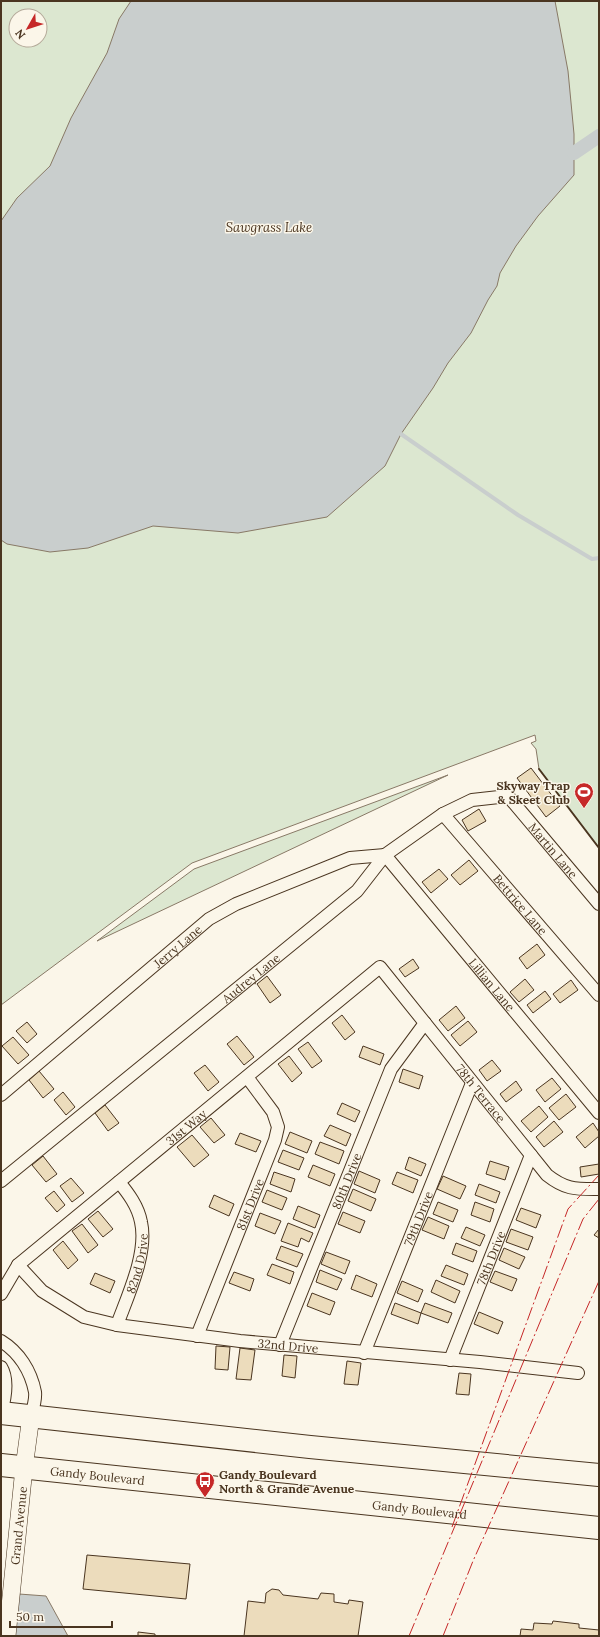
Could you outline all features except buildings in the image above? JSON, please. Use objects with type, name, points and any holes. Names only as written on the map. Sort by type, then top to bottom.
[{"type":"highway","points":[[1,1414],[310,1447],[599,1475]]},
{"type":"highway","name":"Gandy Boulevard","points":[[1,1465],[599,1528]]},
{"type":"highway","points":[[570,1525],[599,1521]]},
{"type":"street","name":"Audrey Lane","points":[[1,1181],[357,891],[385,855],[443,814],[472,800],[508,796]]},
{"type":"street","name":"Martin Lane","points":[[508,796],[599,904]]},
{"type":"street","name":"Bettrice Lane","points":[[443,814],[599,995]]},
{"type":"street","name":"Jerry Lane","points":[[1,1095],[209,919],[236,904],[350,858],[385,855]]},
{"type":"street","name":"Lillian Lane","points":[[385,855],[599,1113]]},
{"type":"street","name":"78th Terrace","points":[[380,967],[547,1175],[558,1183],[572,1189],[599,1189]]},
{"type":"street","name":"31st Way","points":[[1,1294],[18,1265],[380,967]]},
{"type":"street","name":"80th Drive","points":[[280,1345],[392,1070],[425,1023]]},
{"type":"street","name":"81st Drive","points":[[197,1336],[275,1140],[278,1127],[274,1112],[247,1077]]},
{"type":"street","name":"79th Drive","points":[[364,1353],[472,1083]]},
{"type":"street","name":"78th Drive","points":[[450,1360],[531,1156]]},
{"type":"street","name":"82nd Drive","points":[[117,1325],[133,1281],[143,1244],[141,1221],[132,1198],[119,1182]]},
{"type":"street","name":"32nd Drive","points":[[18,1265],[42,1291],[84,1317],[117,1325],[280,1345],[450,1360],[578,1374]]},
{"type":"street","points":[[1,1341],[12,1348],[24,1363],[35,1393],[31,1416]]},
{"type":"street","points":[[1,1367],[4,1371],[6,1394],[1,1414]]},
{"type":"street","name":"Grand Avenue","points":[[7,1636],[6,1595],[31,1416]]},
{"type":"green space","points":[[1,1],[599,1],[599,848],[539,769],[536,749],[531,743],[536,741],[535,735],[192,863],[1,1005]]},
{"type":"green space","points":[[448,775],[97,941],[194,869]]},
{"type":"water","name":"Sawgrass Lake","points":[[131,1],[555,1],[568,71],[574,134],[574,175],[538,216],[516,246],[500,273],[497,286],[471,333],[448,363],[433,388],[401,434],[385,466],[327,517],[238,533],[153,526],[88,548],[50,552],[7,544],[1,540],[1,221],[17,198],[50,166],[71,118],[107,53],[119,19]]},
{"type":"water","points":[[19,1594],[46,1596],[68,1636],[15,1636]]},
{"type":"waterway","points":[[574,153],[599,136]]},
{"type":"waterway","points":[[401,434],[518,515],[592,559],[599,558]]},
{"type":"wall","points":[[539,769],[599,848]]},
{"type":"power","points":[[452,1527],[568,1209],[599,1175]]},
{"type":"power","points":[[409,1636],[583,1219],[599,1199]]},
{"type":"power","points":[[443,1636],[473,1561],[599,1281]]},
{"type":"place","name":"Skyway Trap & Skeet Club","points":[[584,809]]},
{"type":"place","name":"Gandy Boulevard North & Grande Avenue","points":[[205,1498]]}]
